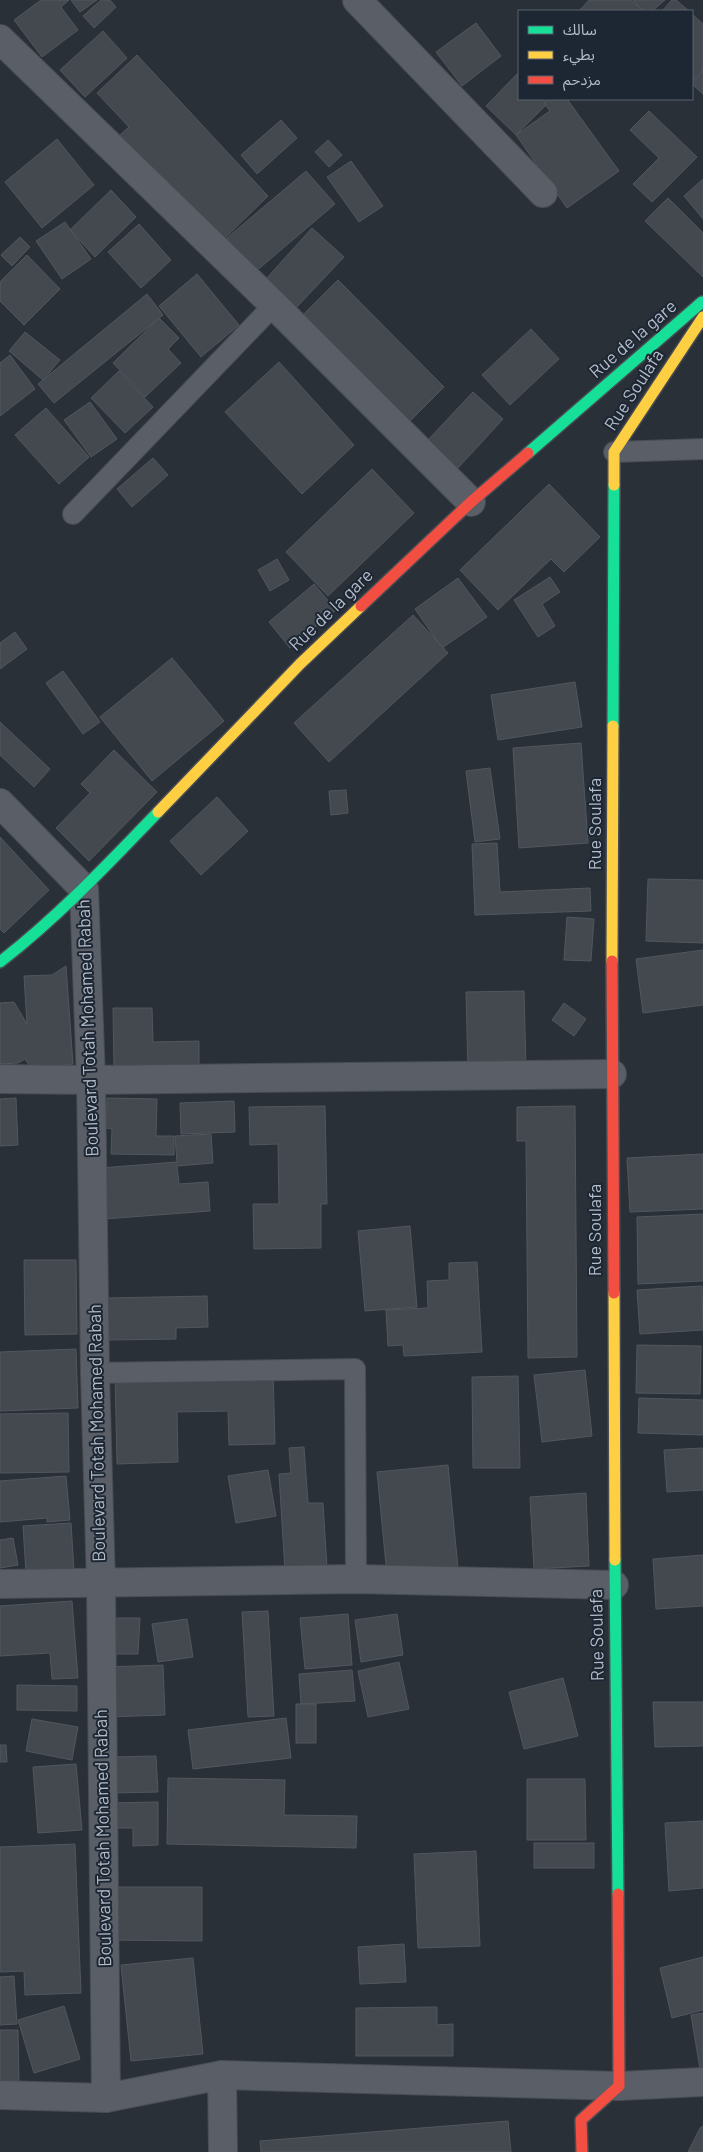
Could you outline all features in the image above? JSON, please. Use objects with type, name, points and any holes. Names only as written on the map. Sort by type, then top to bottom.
[{"type":"street","points":[[357,0],[543,193]]},
{"type":"street","points":[[0,39],[274,305],[471,502]]},
{"type":"street","name":"Rue de la gare","points":[[0,962],[35,935],[84,889],[300,664],[471,502],[703,302]]},
{"type":"street","name":"Rue Soulafa","points":[[619,2086],[614,1585],[612,1074],[614,452],[703,317]]},
{"type":"street","name":"Boulevard Totah Mohamed Rabah","points":[[0,803],[84,889],[91,1080],[100,1584],[106,2098]]},
{"type":"street","points":[[0,1079],[91,1080],[612,1074]]},
{"type":"street","points":[[0,1584],[356,1579],[614,1585]]},
{"type":"street","points":[[222,2075],[223,2152]]},
{"type":"street","points":[[0,2096],[106,2098],[222,2075],[619,2086],[703,2082]]},
{"type":"street","points":[[582,2152],[581,2120],[619,2086]]},
{"type":"lane","points":[[73,514],[274,305]]},
{"type":"lane","points":[[614,452],[703,450]]},
{"type":"lane","points":[[95,1373],[355,1369],[356,1579]]},
{"type":"building","points":[[41,0],[69,0],[61,7],[78,30],[42,57],[14,20]]},
{"type":"building","points":[[71,0],[97,0],[80,12]]},
{"type":"building","points":[[101,0],[110,0],[116,7],[94,28],[83,16]]},
{"type":"building","points":[[589,0],[631,0],[643,10],[580,10]]},
{"type":"building","points":[[633,0],[665,0],[653,10],[642,10]]},
{"type":"building","points":[[672,0],[676,0],[688,10],[663,10]]},
{"type":"building","points":[[693,15],[703,24],[703,70],[693,81]]},
{"type":"building","points":[[476,23],[501,56],[462,86],[436,52]]},
{"type":"building","points":[[103,31],[127,58],[85,97],[60,70]]},
{"type":"building","points":[[137,55],[268,196],[220,243],[119,136],[129,127],[97,93]]},
{"type":"building","points":[[703,71],[703,94],[693,83]]},
{"type":"building","points":[[517,74],[518,100],[544,100],[548,103],[516,135],[486,106]]},
{"type":"building","points":[[548,100],[568,100],[619,171],[567,208],[516,135],[550,111],[544,103]]},
{"type":"building","points":[[649,111],[697,157],[652,202],[633,184],[659,158],[630,130]]},
{"type":"building","points":[[281,120],[297,138],[257,174],[241,155]]},
{"type":"building","points":[[57,139],[94,185],[42,228],[5,182]]},
{"type":"building","points":[[328,140],[342,155],[329,167],[315,152]]},
{"type":"building","points":[[351,161],[383,206],[359,222],[327,177]]},
{"type":"building","points":[[306,171],[335,204],[255,272],[227,238]]},
{"type":"building","points":[[703,179],[703,219],[684,196]]},
{"type":"building","points":[[111,190],[136,217],[95,257],[70,230]]},
{"type":"building","points":[[668,198],[703,233],[703,277],[645,221]]},
{"type":"building","points":[[65,222],[91,259],[62,279],[36,241]]},
{"type":"building","points":[[139,224],[171,260],[141,288],[108,252]]},
{"type":"building","points":[[312,228],[344,257],[295,309],[265,280]]},
{"type":"building","points":[[20,237],[30,247],[12,266],[1,255]]},
{"type":"building","points":[[27,255],[60,289],[24,325],[0,301],[0,282]]},
{"type":"building","points":[[197,274],[239,325],[201,357],[159,306]]},
{"type":"building","points":[[338,280],[444,387],[409,422],[303,315]]},
{"type":"building","points":[[147,294],[163,315],[54,403],[38,384]]},
{"type":"building","points":[[159,318],[179,338],[168,349],[181,363],[145,397],[113,363]]},
{"type":"building","points":[[531,329],[559,359],[510,405],[482,375]]},
{"type":"building","points":[[25,332],[60,360],[43,380],[9,351]]},
{"type":"building","points":[[10,355],[35,389],[0,416],[0,363]]},
{"type":"building","points":[[279,362],[354,445],[302,494],[225,412]]},
{"type":"building","points":[[119,371],[153,407],[125,433],[91,398]]},
{"type":"building","points":[[473,392],[503,419],[458,468],[428,440]]},
{"type":"building","points":[[90,402],[117,439],[91,457],[64,420]]},
{"type":"building","points":[[46,408],[89,457],[59,484],[15,435]]},
{"type":"building","points":[[153,458],[168,475],[132,507],[117,489]]},
{"type":"building","points":[[372,469],[414,513],[328,596],[286,552]]},
{"type":"building","points":[[549,484],[600,537],[564,572],[551,559],[498,610],[460,570]]},
{"type":"building","points":[[277,559],[289,580],[270,591],[258,570]]},
{"type":"building","points":[[550,577],[560,592],[542,604],[555,626],[538,637],[514,600]]},
{"type":"building","points":[[458,578],[487,617],[442,648],[415,609]]},
{"type":"building","points":[[314,584],[336,610],[290,648],[269,622]]},
{"type":"building","points":[[413,615],[448,653],[329,762],[294,723]]},
{"type":"building","points":[[15,632],[27,649],[0,669],[0,643]]},
{"type":"building","points":[[172,658],[224,721],[152,781],[100,717]]},
{"type":"building","points":[[63,671],[100,722],[83,734],[46,683]]},
{"type":"building","points":[[575,682],[582,727],[498,740],[491,695]]},
{"type":"building","points":[[0,722],[50,769],[34,787],[0,755]]},
{"type":"building","points":[[581,743],[588,843],[519,848],[513,748]]},
{"type":"building","points":[[114,750],[157,792],[89,861],[56,828],[90,793],[81,784]]},
{"type":"building","points":[[490,768],[500,839],[475,842],[466,771]]},
{"type":"building","points":[[346,790],[348,813],[331,815],[329,791]]},
{"type":"building","points":[[217,797],[248,831],[201,875],[170,841]]},
{"type":"building","points":[[0,837],[49,890],[4,933],[0,929]]},
{"type":"building","points":[[497,843],[500,892],[590,888],[591,911],[475,915],[472,844]]},
{"type":"building","points":[[648,879],[703,880],[703,943],[646,941]]},
{"type":"building","points":[[567,917],[594,919],[591,961],[564,960]]},
{"type":"building","points":[[703,950],[703,1005],[643,1013],[636,959]]},
{"type":"building","points":[[66,966],[73,1064],[31,1068],[25,1059],[18,1063],[0,1064],[0,1003],[14,1002],[27,1024],[24,976],[52,975]]},
{"type":"building","points":[[524,991],[526,1069],[468,1070],[466,992]]},
{"type":"building","points":[[564,1003],[586,1019],[574,1036],[552,1020]]},
{"type":"building","points":[[113,1008],[152,1008],[153,1042],[199,1041],[199,1065],[114,1066]]},
{"type":"building","points":[[16,1098],[18,1145],[0,1146],[0,1099]]},
{"type":"building","points":[[107,1098],[157,1099],[156,1136],[174,1136],[174,1155],[111,1154],[112,1129],[106,1128]]},
{"type":"building","points":[[234,1101],[235,1132],[181,1134],[180,1103]]},
{"type":"building","points":[[325,1106],[327,1204],[321,1204],[321,1248],[254,1249],[253,1204],[279,1204],[278,1144],[250,1145],[249,1107]]},
{"type":"building","points":[[575,1106],[577,1357],[528,1358],[526,1141],[517,1141],[517,1107]]},
{"type":"building","points":[[211,1134],[213,1163],[177,1166],[179,1184],[208,1182],[210,1211],[104,1219],[100,1168],[177,1162],[175,1136]]},
{"type":"building","points":[[703,1154],[703,1209],[630,1212],[627,1158]]},
{"type":"building","points":[[703,1214],[703,1281],[638,1284],[637,1217]]},
{"type":"building","points":[[410,1226],[417,1307],[365,1311],[358,1231]]},
{"type":"building","points":[[24,1260],[76,1260],[77,1334],[25,1335]]},
{"type":"building","points":[[477,1262],[482,1352],[404,1356],[403,1345],[388,1346],[386,1310],[428,1308],[427,1281],[449,1280],[449,1263]]},
{"type":"building","points":[[702,1286],[703,1330],[640,1334],[637,1290]]},
{"type":"building","points":[[207,1296],[208,1327],[176,1328],[176,1339],[109,1340],[108,1298]]},
{"type":"building","points":[[637,1345],[701,1346],[700,1394],[636,1393]]},
{"type":"building","points":[[76,1349],[78,1408],[0,1411],[0,1352]]},
{"type":"building","points":[[273,1369],[275,1444],[229,1445],[228,1411],[177,1412],[178,1462],[117,1464],[115,1373]]},
{"type":"building","points":[[585,1370],[592,1436],[542,1442],[534,1375]]},
{"type":"building","points":[[518,1376],[520,1468],[473,1468],[472,1377]]},
{"type":"building","points":[[639,1398],[703,1400],[703,1435],[638,1433]]},
{"type":"building","points":[[68,1413],[69,1472],[0,1473],[0,1414]]},
{"type":"building","points":[[304,1447],[308,1503],[323,1503],[327,1568],[285,1571],[279,1474],[291,1473],[289,1448]]},
{"type":"building","points":[[703,1448],[703,1490],[667,1492],[664,1450]]},
{"type":"building","points":[[448,1465],[458,1568],[387,1575],[377,1472]]},
{"type":"building","points":[[268,1470],[276,1516],[236,1523],[228,1476]]},
{"type":"building","points":[[66,1476],[70,1520],[47,1522],[47,1518],[0,1522],[0,1481]]},
{"type":"building","points":[[586,1493],[589,1566],[534,1569],[530,1497]]},
{"type":"building","points":[[71,1523],[74,1570],[26,1573],[23,1526]]},
{"type":"building","points":[[13,1538],[18,1565],[0,1568],[0,1540]]},
{"type":"building","points":[[703,1555],[703,1606],[656,1609],[653,1559]]},
{"type":"building","points":[[72,1601],[78,1678],[52,1679],[50,1653],[0,1656],[0,1606]]},
{"type":"building","points":[[268,1611],[274,1716],[248,1717],[242,1612]]},
{"type":"building","points":[[348,1614],[352,1665],[305,1669],[300,1618]]},
{"type":"building","points":[[397,1614],[403,1655],[361,1662],[355,1620]]},
{"type":"building","points":[[114,1618],[140,1618],[138,1654],[113,1654]]},
{"type":"building","points":[[187,1619],[193,1657],[158,1662],[152,1624]]},
{"type":"building","points":[[399,1662],[409,1709],[368,1717],[358,1671]]},
{"type":"building","points":[[163,1665],[165,1715],[108,1717],[106,1667]]},
{"type":"building","points":[[352,1670],[355,1701],[301,1704],[299,1674]]},
{"type":"building","points":[[563,1678],[578,1736],[524,1749],[509,1692]]},
{"type":"building","points":[[17,1685],[77,1686],[77,1711],[17,1710]]},
{"type":"building","points":[[653,1702],[703,1702],[703,1746],[655,1747]]},
{"type":"building","points":[[296,1704],[316,1704],[316,1743],[296,1743]]},
{"type":"building","points":[[286,1718],[291,1758],[193,1769],[188,1730]]},
{"type":"building","points":[[32,1719],[78,1727],[72,1760],[26,1751]]},
{"type":"building","points":[[0,1745],[6,1745],[7,1762],[0,1762]]},
{"type":"building","points":[[156,1756],[158,1792],[113,1793],[112,1757]]},
{"type":"building","points":[[76,1764],[82,1830],[38,1833],[33,1767]]},
{"type":"building","points":[[168,1778],[285,1780],[284,1815],[357,1816],[356,1848],[167,1844]]},
{"type":"building","points":[[527,1779],[585,1779],[586,1840],[527,1840]]},
{"type":"building","points":[[158,1802],[158,1845],[133,1846],[133,1828],[108,1828],[107,1803]]},
{"type":"building","points":[[703,1821],[703,1888],[669,1891],[665,1823]]},
{"type":"building","points":[[534,1843],[594,1843],[594,1868],[534,1868]]},
{"type":"building","points":[[75,1844],[81,1993],[25,1995],[24,1971],[0,1972],[0,1847]]},
{"type":"building","points":[[476,1851],[480,1946],[418,1948],[414,1854]]},
{"type":"building","points":[[112,1887],[202,1887],[202,1941],[112,1940]]},
{"type":"building","points":[[404,1944],[406,1982],[360,1984],[358,1947]]},
{"type":"building","points":[[703,1957],[703,2010],[672,2018],[660,1968]]},
{"type":"building","points":[[193,1958],[203,2054],[131,2061],[121,1965]]},
{"type":"building","points":[[14,1976],[17,2024],[0,2025],[0,1977]]},
{"type":"building","points":[[64,2006],[80,2059],[34,2073],[18,2020]]},
{"type":"building","points":[[437,2007],[437,2025],[453,2024],[453,2056],[356,2056],[356,2008]]},
{"type":"building","points":[[703,2013],[703,2075],[701,2075],[691,2015]]},
{"type":"building","points":[[0,2030],[18,2030],[19,2084],[0,2084]]},
{"type":"building","points":[[508,2121],[511,2152],[261,2152],[260,2141]]},
{"type":"building","points":[[703,2126],[703,2152],[688,2152],[700,2128]]},
{"type":"traffic: fast","points":[[528,453],[702,302]]},
{"type":"traffic: fast","points":[[613,726],[614,485]]},
{"type":"traffic: fast","points":[[0,962],[42,927],[158,812]]},
{"type":"traffic: fast","points":[[615,1560],[618,1894]]},
{"type":"traffic: slow","points":[[614,485],[614,452],[703,317]]},
{"type":"traffic: slow","points":[[158,812],[300,664],[361,606]]},
{"type":"traffic: slow","points":[[612,961],[613,726]]},
{"type":"traffic: slow","points":[[614,1293],[615,1560]]},
{"type":"traffic: jam","points":[[361,606],[471,502],[528,453]]},
{"type":"traffic: jam","points":[[612,961],[614,1293]]},
{"type":"traffic: jam","points":[[582,2152],[581,2120],[619,2086],[618,1894]]}]
